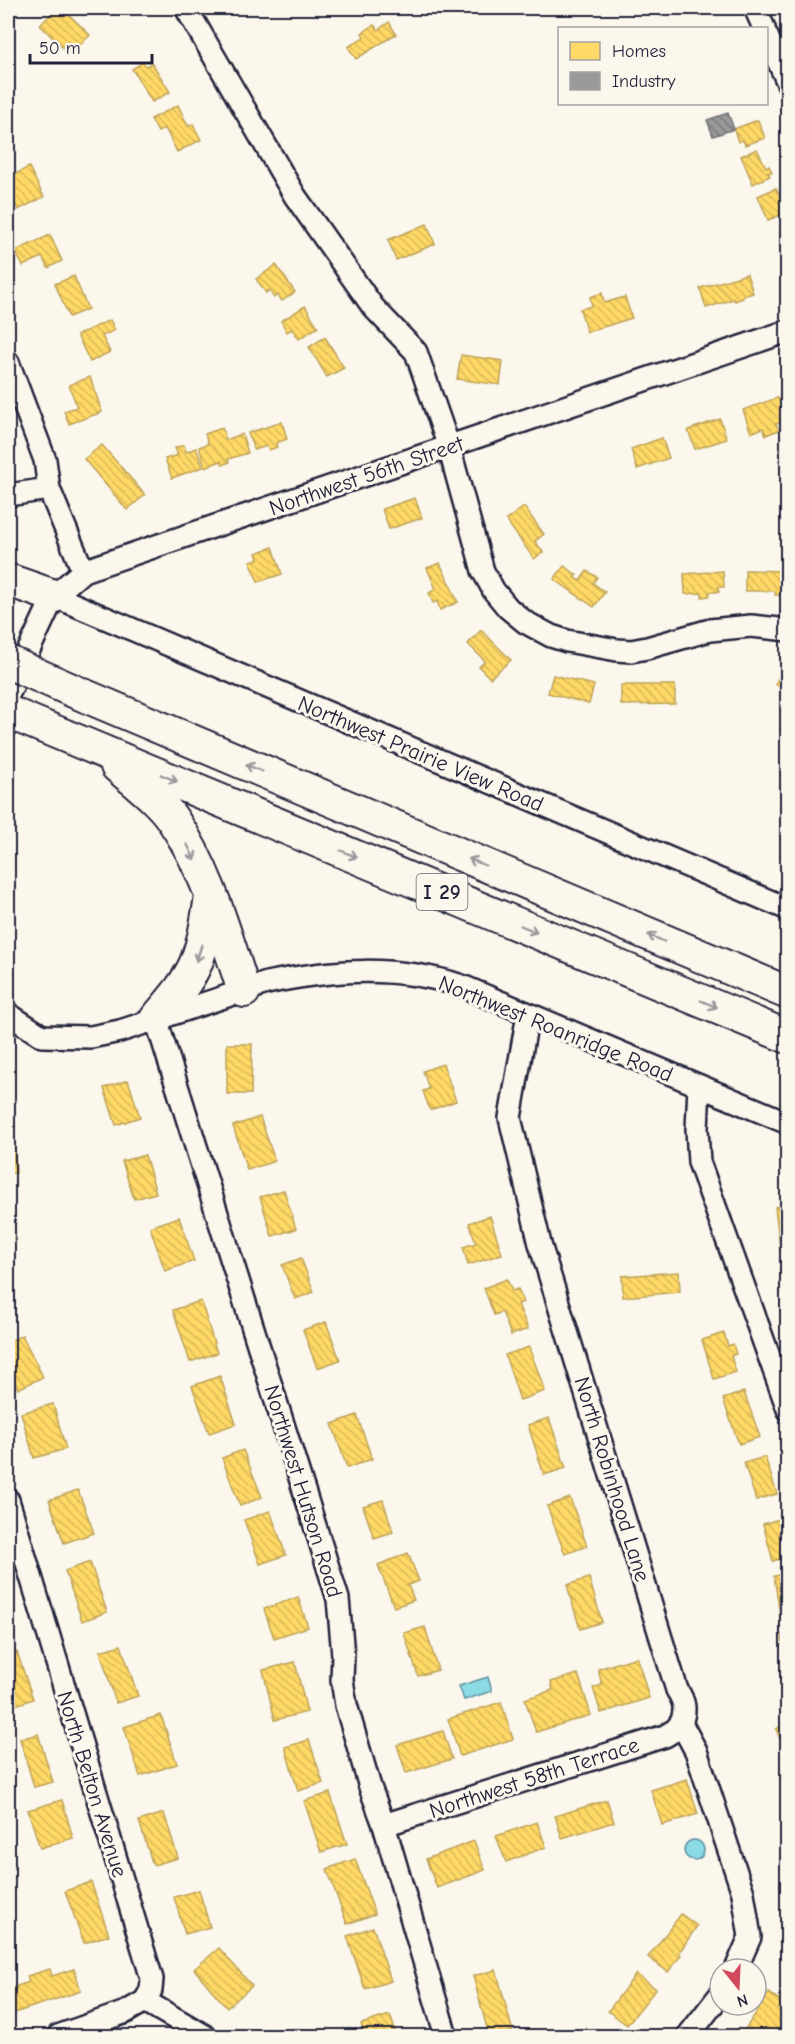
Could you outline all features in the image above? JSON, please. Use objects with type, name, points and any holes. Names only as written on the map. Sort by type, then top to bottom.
[{"type":"highway","points":[[8,580],[54,596]]},
{"type":"highway","name":"I 29","points":[[8,662],[788,993]]},
{"type":"highway","name":"I 29","points":[[8,712],[788,1037]]},
{"type":"highway","points":[[96,748],[147,792],[172,819],[190,849],[212,896],[244,991]]},
{"type":"highway","points":[[156,1019],[181,988],[194,966],[204,935],[212,896]]},
{"type":"street","points":[[186,8],[295,196],[373,307],[416,352],[449,447],[483,572],[494,591],[508,608],[525,622],[551,636],[631,651],[710,630],[751,626],[788,630]]},
{"type":"street","points":[[755,8],[764,27]]},
{"type":"street","points":[[768,38],[788,83]]},
{"type":"street","name":"Northwest 56th Street","points":[[8,695],[54,596],[83,571],[788,331]]},
{"type":"street","points":[[8,362],[45,460],[49,489],[83,571]]},
{"type":"street","points":[[8,495],[49,489]]},
{"type":"street","name":"Northwest Prairie View Road","points":[[54,596],[788,909]]},
{"type":"street","name":"Northwest Roanridge Road","points":[[8,1014],[42,1036],[91,1036],[120,1031],[267,983],[319,973],[352,970],[419,975],[452,983],[788,1123]]},
{"type":"street","name":"North Robinhood Lane","points":[[528,1014],[510,1118],[540,1244],[677,1690],[684,1700],[686,1711],[681,1723],[696,1751],[743,1893],[750,1937],[741,1957]]},
{"type":"street","name":"Northwest Hutson Road","points":[[156,1019],[338,1599],[343,1655],[342,1680],[346,1705],[446,2037]]},
{"type":"street","points":[[699,1086],[697,1129],[699,1162],[788,1409]]},
{"type":"street","name":"North Belton Avenue","points":[[8,1500],[152,1979],[151,1990],[145,2001]]},
{"type":"street","name":"Northwest 58th Terrace","points":[[384,1825],[665,1736],[681,1723]]},
{"type":"street","points":[[58,2037],[126,2012],[145,2001],[205,2037]]},
{"type":"street","points":[[688,2037],[708,2011]]},
{"type":"water","points":[[488,1677],[492,1691],[464,1700],[459,1686]]},
{"type":"water","points":[[694,1840],[701,1843],[704,1850],[701,1857],[694,1860],[687,1857],[684,1850],[687,1843]]},
{"type":"building: Homes","points":[[57,8],[62,8],[90,35],[70,55],[40,25]]},
{"type":"building: Homes","points":[[389,22],[396,34],[356,59],[348,47],[364,37],[362,33],[374,25],[378,30]]},
{"type":"building: Homes","points":[[143,62],[146,66],[152,63],[170,92],[152,102],[132,69]]},
{"type":"building: Homes","points":[[178,105],[188,126],[193,124],[201,140],[177,152],[165,128],[158,132],[151,119]]},
{"type":"building: Homes","points":[[758,120],[765,138],[745,145],[743,140],[738,142],[734,129]]},
{"type":"building: Homes","points":[[757,149],[766,167],[769,166],[772,172],[768,173],[770,176],[753,184],[741,156]]},
{"type":"building: Homes","points":[[29,167],[44,197],[18,210],[8,189],[8,178]]},
{"type":"building: Homes","points":[[776,188],[783,204],[786,203],[788,212],[768,220],[758,196]]},
{"type":"building: Homes","points":[[427,224],[435,244],[396,260],[388,240]]},
{"type":"building: Homes","points":[[50,235],[62,261],[48,268],[42,257],[23,266],[15,251]]},
{"type":"building: Homes","points":[[276,265],[295,292],[282,301],[278,295],[274,298],[269,290],[266,293],[256,279]]},
{"type":"building: Homes","points":[[747,274],[753,293],[735,301],[734,299],[706,308],[700,288]]},
{"type":"building: Homes","points":[[74,276],[88,309],[69,317],[55,284]]},
{"type":"building: Homes","points":[[602,293],[604,303],[625,297],[632,318],[587,332],[580,309],[592,306],[590,297]]},
{"type":"building: Homes","points":[[305,306],[318,327],[299,339],[292,329],[287,332],[281,321]]},
{"type":"building: Homes","points":[[110,320],[115,330],[102,336],[110,352],[90,362],[77,335]]},
{"type":"building: Homes","points":[[325,337],[344,368],[327,377],[309,347]]},
{"type":"building: Homes","points":[[461,355],[503,361],[500,385],[457,379]]},
{"type":"building: Homes","points":[[90,377],[102,412],[69,424],[64,411],[77,407],[69,385]]},
{"type":"building: Homes","points":[[788,394],[788,420],[776,424],[779,430],[766,435],[763,428],[751,433],[743,410]]},
{"type":"building: Homes","points":[[720,419],[727,439],[695,449],[688,430]]},
{"type":"building: Homes","points":[[282,422],[287,439],[276,443],[277,447],[269,450],[267,446],[254,450],[248,433]]},
{"type":"building: Homes","points":[[222,428],[226,440],[242,434],[248,453],[228,459],[229,462],[223,465],[221,461],[205,467],[199,447],[208,444],[205,434]]},
{"type":"building: Homes","points":[[662,438],[669,458],[637,469],[631,449]]},
{"type":"building: Homes","points":[[102,445],[145,495],[127,510],[84,459]]},
{"type":"building: Homes","points":[[184,445],[186,452],[196,448],[203,467],[172,478],[165,459],[178,455],[175,448]]},
{"type":"building: Homes","points":[[415,498],[422,518],[389,529],[382,509]]},
{"type":"building: Homes","points":[[524,507],[544,534],[535,541],[543,552],[534,559],[506,520]]},
{"type":"building: Homes","points":[[273,547],[282,574],[258,582],[250,561],[258,559],[256,553]]},
{"type":"building: Homes","points":[[440,563],[458,602],[440,610],[437,601],[433,603],[429,593],[436,589],[427,568]]},
{"type":"building: Homes","points":[[564,566],[577,575],[574,577],[580,581],[587,571],[597,577],[593,583],[605,592],[594,607],[554,579]]},
{"type":"building: Homes","points":[[745,570],[788,571],[788,595],[775,595],[776,591],[745,591]]},
{"type":"building: Homes","points":[[723,571],[724,587],[718,587],[719,592],[709,592],[709,596],[702,597],[702,593],[685,594],[684,574]]},
{"type":"building: Homes","points":[[481,630],[511,660],[490,678],[479,667],[485,661],[468,644]]},
{"type":"building: Homes","points":[[785,667],[788,668],[788,691],[775,684]]},
{"type":"building: Homes","points":[[553,675],[594,685],[589,704],[548,693]]},
{"type":"building: Homes","points":[[621,685],[675,685],[675,704],[621,705]]},
{"type":"building: Homes","points":[[227,1044],[252,1044],[251,1094],[227,1094]]},
{"type":"building: Homes","points":[[443,1064],[456,1101],[430,1110],[423,1091],[429,1089],[423,1071]]},
{"type":"building: Homes","points":[[128,1080],[140,1117],[116,1125],[104,1088]]},
{"type":"building: Homes","points":[[260,1117],[275,1161],[247,1170],[233,1126]]},
{"type":"building: Homes","points":[[13,1133],[16,1173],[8,1173],[8,1134]]},
{"type":"building: Homes","points":[[145,1155],[156,1193],[134,1199],[122,1161]]},
{"type":"building: Homes","points":[[284,1190],[296,1229],[272,1236],[260,1197]]},
{"type":"building: Homes","points":[[788,1205],[788,1255],[781,1256],[775,1207]]},
{"type":"building: Homes","points":[[8,1214],[12,1214],[13,1250],[8,1250]]},
{"type":"building: Homes","points":[[490,1216],[502,1254],[468,1265],[463,1247],[476,1243],[469,1223]]},
{"type":"building: Homes","points":[[179,1217],[194,1261],[165,1271],[150,1227]]},
{"type":"building: Homes","points":[[301,1258],[314,1292],[295,1299],[282,1265]]},
{"type":"building: Homes","points":[[679,1272],[680,1292],[623,1297],[622,1276]]},
{"type":"building: Homes","points":[[507,1279],[512,1291],[518,1289],[523,1302],[518,1304],[528,1329],[511,1335],[502,1312],[494,1315],[484,1288]]},
{"type":"building: Homes","points":[[201,1301],[217,1353],[190,1362],[173,1310]]},
{"type":"building: Homes","points":[[326,1322],[340,1360],[317,1368],[303,1330]]},
{"type":"building: Homes","points":[[724,1333],[728,1346],[733,1344],[736,1354],[731,1356],[736,1372],[714,1379],[702,1340]]},
{"type":"building: Homes","points":[[22,1335],[43,1377],[18,1389],[8,1368],[8,1342]]},
{"type":"building: Homes","points":[[529,1347],[545,1391],[520,1400],[505,1355]]},
{"type":"building: Homes","points":[[220,1376],[236,1424],[209,1433],[192,1386]]},
{"type":"building: Homes","points":[[744,1392],[760,1437],[739,1444],[723,1399]]},
{"type":"building: Homes","points":[[53,1404],[66,1449],[34,1458],[21,1413]]},
{"type":"building: Homes","points":[[357,1415],[372,1459],[347,1468],[332,1424]]},
{"type":"building: Homes","points":[[549,1418],[566,1468],[544,1475],[528,1425]]},
{"type":"building: Homes","points":[[243,1450],[262,1497],[240,1506],[222,1458]]},
{"type":"building: Homes","points":[[765,1457],[777,1494],[756,1500],[744,1463]]},
{"type":"building: Homes","points":[[78,1490],[94,1533],[64,1543],[49,1500]]},
{"type":"building: Homes","points":[[570,1498],[587,1546],[565,1554],[547,1506]]},
{"type":"building: Homes","points":[[383,1500],[393,1532],[374,1538],[363,1506]]},
{"type":"building: Homes","points":[[270,1511],[286,1555],[260,1564],[244,1520]]},
{"type":"building: Homes","points":[[783,1518],[788,1534],[788,1557],[773,1561],[763,1524]]},
{"type":"building: Homes","points":[[408,1553],[419,1581],[408,1585],[414,1600],[394,1607],[378,1565]]},
{"type":"building: Homes","points":[[90,1562],[107,1612],[82,1621],[65,1571]]},
{"type":"building: Homes","points":[[788,1573],[788,1620],[781,1621],[774,1576]]},
{"type":"building: Homes","points":[[589,1578],[602,1622],[580,1629],[567,1585]]},
{"type":"building: Homes","points":[[298,1597],[308,1627],[274,1638],[264,1609]]},
{"type":"building: Homes","points":[[425,1627],[438,1670],[418,1676],[404,1633]]},
{"type":"building: Homes","points":[[788,1634],[788,1677],[786,1677],[782,1635]]},
{"type":"building: Homes","points":[[121,1645],[138,1696],[116,1703],[100,1651]]},
{"type":"building: Homes","points":[[17,1652],[33,1699],[8,1708],[8,1655]]},
{"type":"building: Homes","points":[[637,1657],[649,1698],[601,1713],[593,1688],[602,1685],[598,1669]]},
{"type":"building: Homes","points":[[295,1662],[307,1712],[275,1720],[263,1670]]},
{"type":"building: Homes","points":[[578,1674],[591,1715],[536,1732],[525,1699],[553,1690],[551,1682]]},
{"type":"building: Homes","points":[[501,1702],[513,1739],[460,1756],[448,1719]]},
{"type":"building: Homes","points":[[161,1715],[177,1764],[140,1776],[124,1727]]},
{"type":"building: Homes","points":[[788,1717],[788,1750],[785,1751],[776,1729],[784,1725],[782,1720]]},
{"type":"building: Homes","points":[[443,1731],[452,1759],[406,1773],[397,1745]]},
{"type":"building: Homes","points":[[38,1734],[53,1782],[34,1787],[20,1739]]},
{"type":"building: Homes","points":[[309,1740],[323,1783],[298,1791],[285,1747]]},
{"type":"building: Homes","points":[[687,1779],[698,1814],[662,1825],[651,1790]]},
{"type":"building: Homes","points":[[330,1793],[347,1844],[321,1852],[304,1801]]},
{"type":"building: Homes","points":[[62,1800],[73,1838],[40,1848],[28,1810]]},
{"type":"building: Homes","points":[[607,1800],[614,1822],[562,1838],[555,1816]]},
{"type":"building: Homes","points":[[164,1813],[178,1858],[153,1865],[139,1821]]},
{"type":"building: Homes","points":[[537,1822],[546,1847],[506,1862],[496,1836]]},
{"type":"building: Homes","points":[[474,1841],[485,1870],[437,1888],[426,1859]]},
{"type":"building: Homes","points":[[355,1859],[375,1914],[347,1924],[327,1869]]},
{"type":"building: Homes","points":[[91,1882],[109,1935],[84,1943],[65,1891]]},
{"type":"building: Homes","points":[[199,1890],[210,1927],[185,1934],[174,1897]]},
{"type":"building: Homes","points":[[681,1914],[697,1926],[679,1953],[681,1955],[668,1972],[648,1957]]},
{"type":"building: Homes","points":[[373,1927],[391,1981],[365,1989],[347,1936]]},
{"type":"building: Homes","points":[[219,1948],[252,1986],[227,2008],[194,1969]]},
{"type":"building: Homes","points":[[50,1969],[52,1976],[74,1969],[81,1991],[11,2014],[8,1989],[29,1982],[27,1976]]},
{"type":"building: Homes","points":[[496,1970],[513,2032],[489,2036],[473,1976]]},
{"type":"building: Homes","points":[[636,1974],[656,1989],[627,2025],[608,2011]]},
{"type":"building: Homes","points":[[769,1993],[788,2005],[788,2022],[778,2036],[752,2036],[744,2031],[753,2017],[768,2017]]},
{"type":"building: Homes","points":[[390,2015],[397,2036],[365,2036],[361,2024]]},
{"type":"building: Industry","points":[[728,113],[734,129],[713,136],[707,120]]}]
